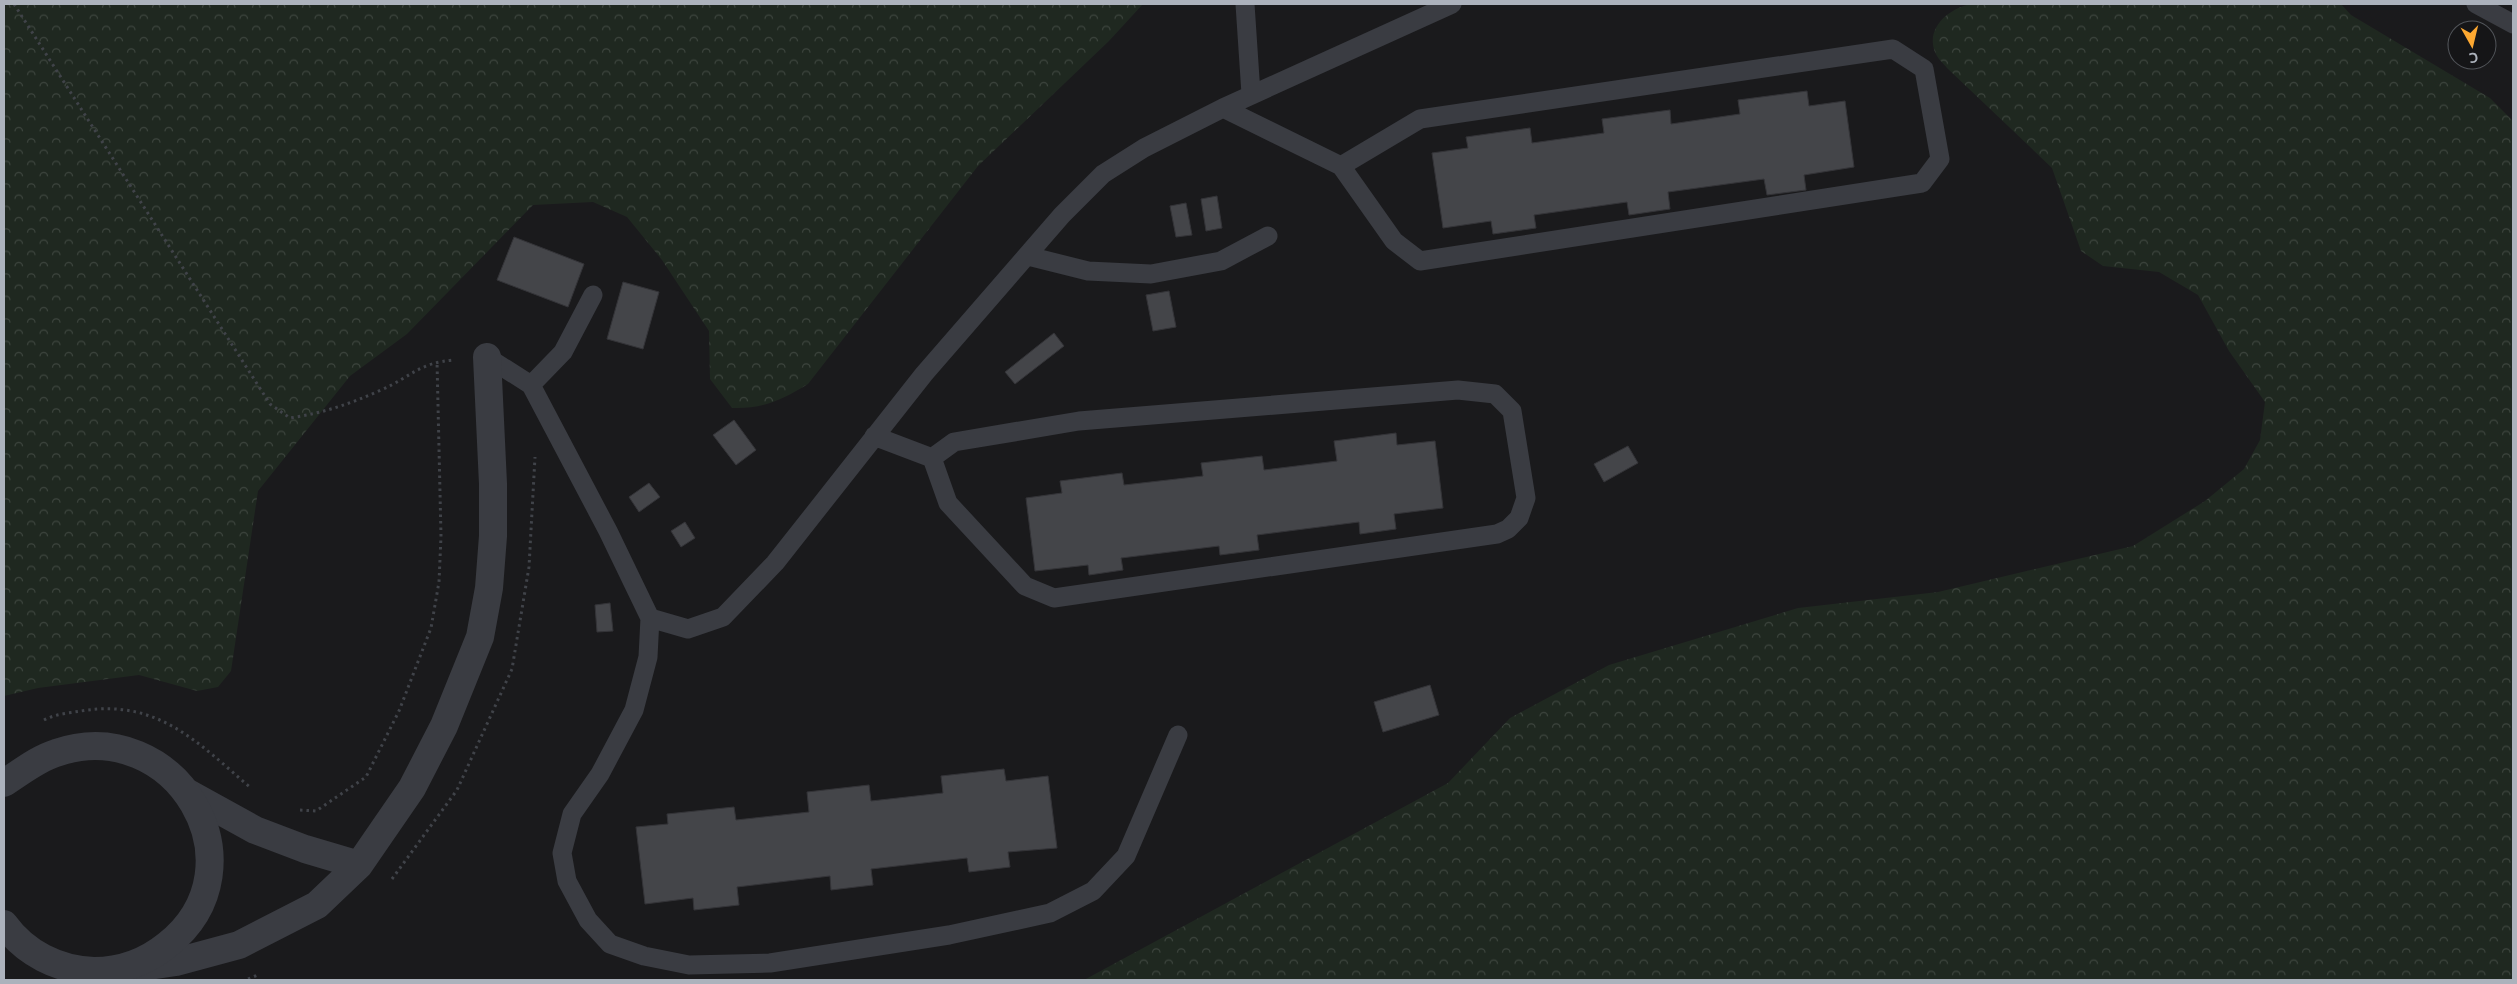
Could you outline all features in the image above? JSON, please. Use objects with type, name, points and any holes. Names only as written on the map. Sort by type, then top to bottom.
[{"type":"street","points":[[60,980],[176,962],[239,945],[317,904],[359,864],[412,788],[444,726],[480,637],[489,588],[493,536],[487,357]]},
{"type":"street","points":[[4,783],[47,756],[75,747],[114,747],[134,752],[156,762],[178,781],[188,793],[202,819],[208,842],[209,867],[201,898],[191,918],[173,941],[153,955],[118,970],[82,970],[53,963],[28,948],[4,924]]},
{"type":"street","points":[[4,793],[30,767]]},
{"type":"street","points":[[188,793],[255,830],[305,849],[359,864]]},
{"type":"lane","points":[[1245,4],[1252,94]]},
{"type":"lane","points":[[650,618],[688,629],[723,617],[775,563],[924,374],[1062,215],[1103,174],[1144,148],[1223,108],[1452,4]]},
{"type":"lane","points":[[2476,4],[2513,24]]},
{"type":"lane","points":[[1223,108],[1341,166],[1394,241],[1420,261],[1922,183],[1940,159],[1924,69],[1893,49],[1420,119],[1341,166]]},
{"type":"lane","points":[[1028,256],[1088,272],[1151,274],[1221,261],[1268,236]]},
{"type":"lane","points":[[530,385],[564,352],[593,295]]},
{"type":"lane","points":[[487,357],[530,385],[608,531],[650,618],[648,657],[634,710],[600,774],[572,814],[562,853],[567,881],[588,920],[610,944],[644,956],[690,965],[770,963],[949,935],[1050,913],[1094,891],[1126,856],[1178,735]]},
{"type":"lane","points":[[874,436],[932,458],[948,503],[1025,586],[1054,598],[1497,534],[1508,529],[1520,518],[1526,498],[1512,410],[1495,394],[1458,390],[1079,421],[954,442],[932,458]]},
{"type":"path","points":[[14,4],[270,404],[290,418],[323,413],[383,390],[427,364],[438,361],[487,357]]},
{"type":"path","points":[[291,809],[316,811],[366,777],[399,711],[432,628],[439,582],[441,536],[438,361]]},
{"type":"path","points":[[42,720],[51,716],[97,708],[145,713],[187,734],[253,789]]},
{"type":"green space","points":[[4,4],[1143,4],[1109,41],[978,166],[808,384],[790,395],[763,405],[732,408],[710,379],[709,331],[662,260],[627,217],[593,202],[533,205],[407,334],[350,376],[258,491],[231,671],[218,687],[197,691],[139,675],[38,688],[4,696]]},
{"type":"green space","points":[[1972,4],[2341,4],[2351,15],[2490,98],[2513,121],[2513,980],[1084,980],[1448,783],[1510,718],[1609,665],[1798,608],[1938,592],[2133,546],[2205,501],[2244,469],[2260,440],[2265,402],[2229,351],[2198,295],[2159,272],[2103,266],[2081,251],[2052,168],[1947,68],[1937,56],[1933,43],[1937,27],[1948,14],[1956,9]]},
{"type":"building","points":[[1807,91],[1809,106],[1845,101],[1854,167],[1804,175],[1806,190],[1767,195],[1764,179],[1668,192],[1670,209],[1629,215],[1627,202],[1534,215],[1536,228],[1493,234],[1491,221],[1443,228],[1432,153],[1468,148],[1466,137],[1530,128],[1532,143],[1604,133],[1602,119],[1670,110],[1671,124],[1740,114],[1738,100]]},
{"type":"building","points":[[1217,196],[1222,228],[1206,231],[1201,199]]},
{"type":"building","points":[[1186,203],[1192,235],[1176,237],[1170,206]]},
{"type":"building","points":[[514,237],[584,264],[568,307],[497,280]]},
{"type":"building","points":[[623,282],[659,292],[643,349],[607,339]]},
{"type":"building","points":[[1169,291],[1176,327],[1153,331],[1146,295]]},
{"type":"building","points":[[1054,333],[1064,346],[1015,384],[1005,372]]},
{"type":"building","points":[[734,420],[756,450],[736,465],[713,435]]},
{"type":"building","points":[[1396,433],[1397,445],[1435,441],[1443,508],[1394,514],[1396,529],[1360,534],[1359,522],[1257,535],[1259,550],[1220,555],[1219,546],[1121,558],[1123,570],[1089,575],[1088,565],[1035,571],[1026,498],[1062,493],[1060,481],[1122,473],[1124,485],[1203,476],[1201,463],[1262,456],[1264,470],[1337,461],[1334,441]]},
{"type":"building","points":[[1628,446],[1638,463],[1604,482],[1594,464]]},
{"type":"building","points":[[649,483],[660,497],[639,512],[629,497]]},
{"type":"building","points":[[685,522],[695,538],[681,547],[671,531]]},
{"type":"building","points":[[610,603],[613,631],[597,632],[595,605]]},
{"type":"building","points":[[1430,685],[1439,715],[1383,732],[1374,702]]},
{"type":"building","points":[[1004,769],[1006,781],[1048,776],[1057,848],[1008,852],[1010,867],[969,872],[967,858],[871,869],[873,885],[831,890],[830,876],[737,887],[739,905],[694,910],[693,898],[645,904],[636,827],[668,824],[667,814],[734,807],[736,820],[809,812],[807,792],[869,785],[871,801],[943,793],[941,776]]}]
